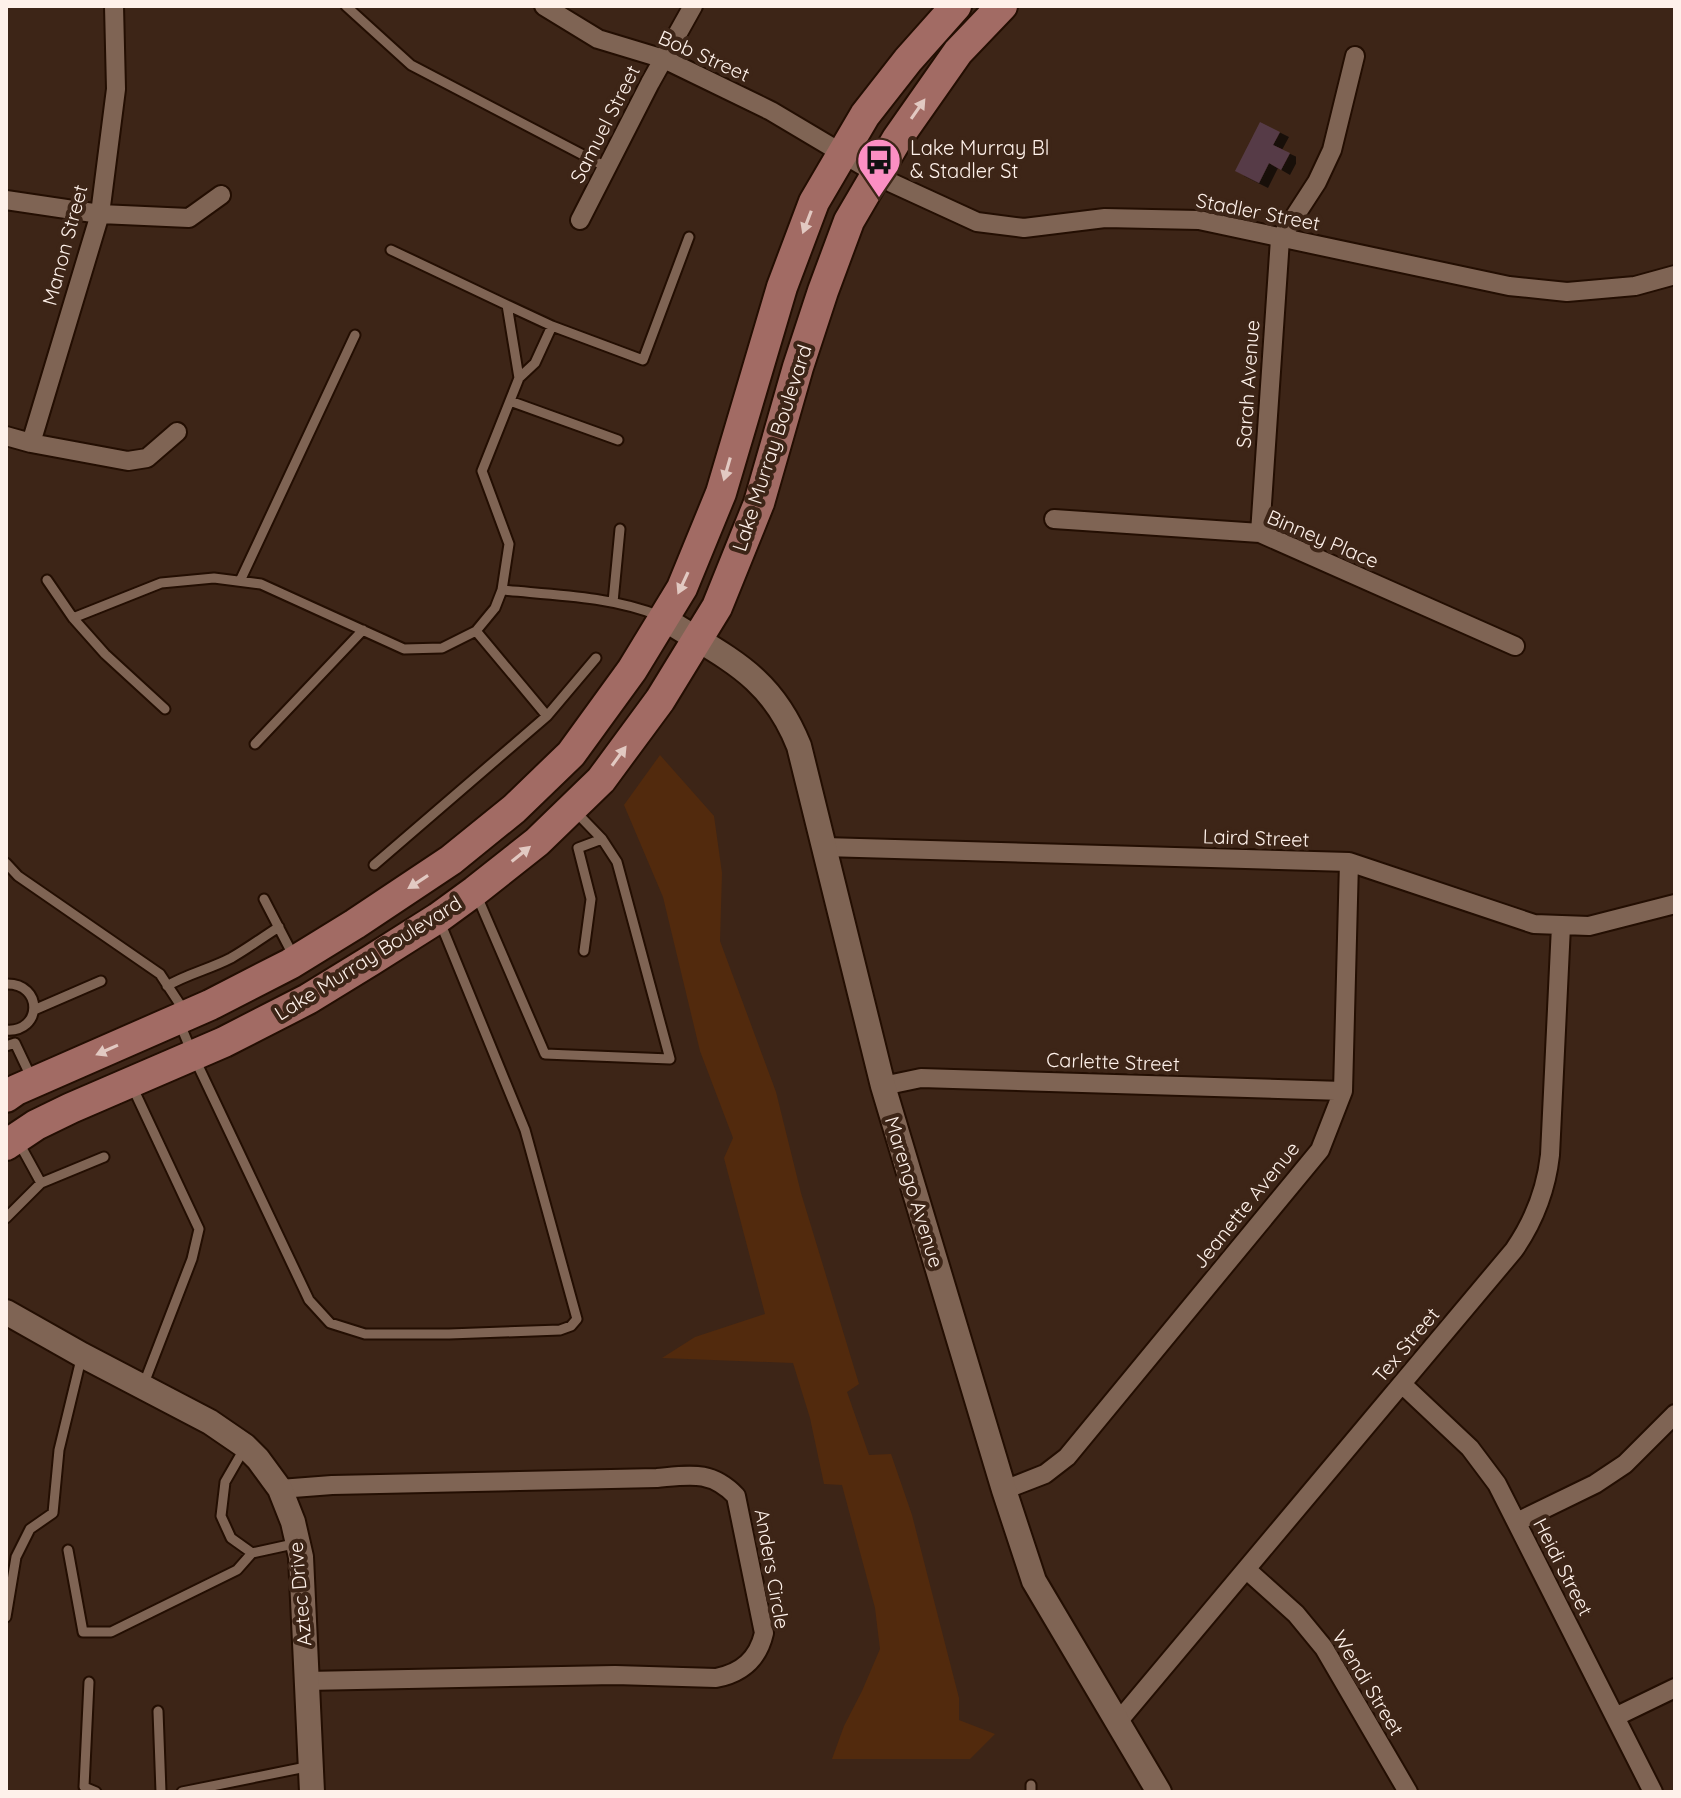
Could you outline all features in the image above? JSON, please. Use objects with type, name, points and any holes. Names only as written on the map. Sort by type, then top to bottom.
[{"type":"main road","name":"Lake Murray Boulevard","points":[[6,1097],[33,1082],[182,1017],[296,960],[451,860],[514,809],[571,754],[632,670],[682,588],[721,493],[782,287],[814,202],[865,115],[956,6]]},
{"type":"main road","name":"Lake Murray Boulevard","points":[[11,1142],[47,1120],[224,1042],[308,999],[438,918],[475,891],[537,842],[601,780],[660,700],[717,607],[759,503],[802,354],[849,221],[897,139],[958,52],[1002,6]]},
{"type":"main road","points":[[544,780],[572,808]]},
{"type":"street","name":"Manon Street","points":[[31,443],[100,214],[116,89],[114,6]]},
{"type":"street","name":"Bob Street","points":[[544,6],[598,39],[664,59],[771,111],[844,153]]},
{"type":"street","name":"Samuel Street","points":[[580,220],[693,6]]},
{"type":"street","points":[[1280,239],[1317,182],[1332,150],[1355,56]]},
{"type":"street","name":"Stadler Street","points":[[844,153],[876,174],[977,222],[1024,228],[1105,218],[1199,220],[1509,286],[1567,292],[1635,286],[1675,275]]},
{"type":"street","points":[[6,200],[100,214],[189,218],[221,195]]},
{"type":"street","name":"Sarah Avenue","points":[[1260,533],[1280,239]]},
{"type":"street","points":[[6,436],[128,461],[147,458],[177,432]]},
{"type":"street","name":"Binney Place","points":[[1054,519],[1260,533],[1515,646]]},
{"type":"street","name":"Marengo Avenue","points":[[663,618],[756,679],[786,716],[799,746],[883,1086],[1034,1581],[1159,1792]]},
{"type":"street","name":"Laird Street","points":[[824,847],[1349,862],[1534,924],[1561,926],[1589,926],[1675,904]]},
{"type":"street","name":"Jeanette Avenue","points":[[1004,1490],[1045,1474],[1067,1457],[1320,1150],[1343,1091],[1349,862]]},
{"type":"street","name":"Tex Street","points":[[1117,1723],[1514,1250],[1533,1220],[1549,1171],[1561,926]]},
{"type":"street","name":"Carlette Street","points":[[883,1086],[921,1078],[1343,1091]]},
{"type":"street","name":"Aztec Drive","points":[[6,1312],[210,1422],[245,1446],[280,1489],[293,1522],[301,1557],[312,1792]]},
{"type":"street","name":"Heidi Street","points":[[1402,1384],[1470,1448],[1497,1484],[1653,1792]]},
{"type":"street","points":[[1517,1522],[1595,1484],[1625,1464],[1675,1414]]},
{"type":"street","name":"Anders Circle","points":[[280,1489],[696,1475],[712,1478],[736,1496],[764,1633],[748,1664],[728,1676],[716,1678],[615,1675],[306,1681]]},
{"type":"street","name":"Wendi Street","points":[[1247,1570],[1296,1614],[1324,1648],[1408,1792]]},
{"type":"street","points":[[1615,1717],[1675,1688]]},
{"type":"lane","points":[[346,6],[411,65],[608,168]]},
{"type":"lane","points":[[391,250],[552,326],[643,360],[689,237]]},
{"type":"lane","points":[[507,305],[519,378]]},
{"type":"lane","points":[[73,618],[161,583],[214,578],[261,584],[404,649],[442,648],[476,631],[495,608],[502,590],[509,544],[482,471],[519,378],[535,363],[552,326]]},
{"type":"lane","points":[[240,581],[355,335]]},
{"type":"lane","points":[[510,401],[618,440]]},
{"type":"lane","points":[[613,602],[620,529]]},
{"type":"lane","points":[[47,580],[73,618],[105,654],[165,709]]},
{"type":"lane","points":[[502,590],[613,602],[640,608],[663,618]]},
{"type":"lane","points":[[255,744],[363,630]]},
{"type":"lane","points":[[476,631],[547,716]]},
{"type":"lane","points":[[374,865],[547,716],[596,658]]},
{"type":"lane","points":[[475,891],[545,1054],[670,1059],[617,862],[602,839],[572,808]]},
{"type":"lane","points":[[584,951],[591,899],[578,848],[602,839]]},
{"type":"lane","points":[[6,863],[18,876],[160,974],[182,1017],[193,1055],[309,1300],[330,1323],[365,1334],[560,1330],[571,1326],[577,1319],[525,1130],[438,918]]},
{"type":"lane","points":[[264,899],[296,960]]},
{"type":"lane","points":[[167,986],[181,977],[232,958],[279,927]]},
{"type":"lane","points":[[34,1010],[101,981]]},
{"type":"lane","points":[[6,984],[20,985],[34,1002],[34,1010],[27,1023],[10,1030],[10,1045],[33,1082]]},
{"type":"lane","points":[[131,1082],[199,1229],[192,1259],[143,1386]]},
{"type":"lane","points":[[11,1142],[41,1183]]},
{"type":"lane","points":[[6,1218],[41,1183],[104,1157]]},
{"type":"lane","points":[[6,1617],[16,1557],[30,1529],[53,1513],[59,1450],[82,1355]]},
{"type":"lane","points":[[245,1446],[225,1482],[221,1516],[231,1538],[252,1553]]},
{"type":"lane","points":[[68,1550],[83,1632],[111,1632],[237,1570],[252,1553],[298,1543]]},
{"type":"lane","points":[[89,1682],[84,1787],[96,1792]]},
{"type":"lane","points":[[158,1711],[161,1792]]},
{"type":"lane","points":[[182,1792],[311,1766]]},
{"type":"shaded area","points":[[660,755],[714,816],[722,873],[720,941],[776,1092],[801,1193],[859,1384],[847,1392],[869,1455],[891,1454],[912,1515],[959,1698],[959,1720],[995,1734],[970,1759],[832,1759],[880,1649],[875,1608],[842,1485],[824,1484],[810,1418],[793,1363],[662,1358],[695,1337],[765,1314],[724,1158],[733,1138],[700,1051],[663,897],[624,805]]},
{"type":"building","points":[[1260,122],[1280,132],[1273,145],[1290,153],[1281,170],[1269,163],[1259,183],[1235,171]]},
{"type":"place","name":"Lake Murray Bl & Stadler St","points":[[879,199]]}]
